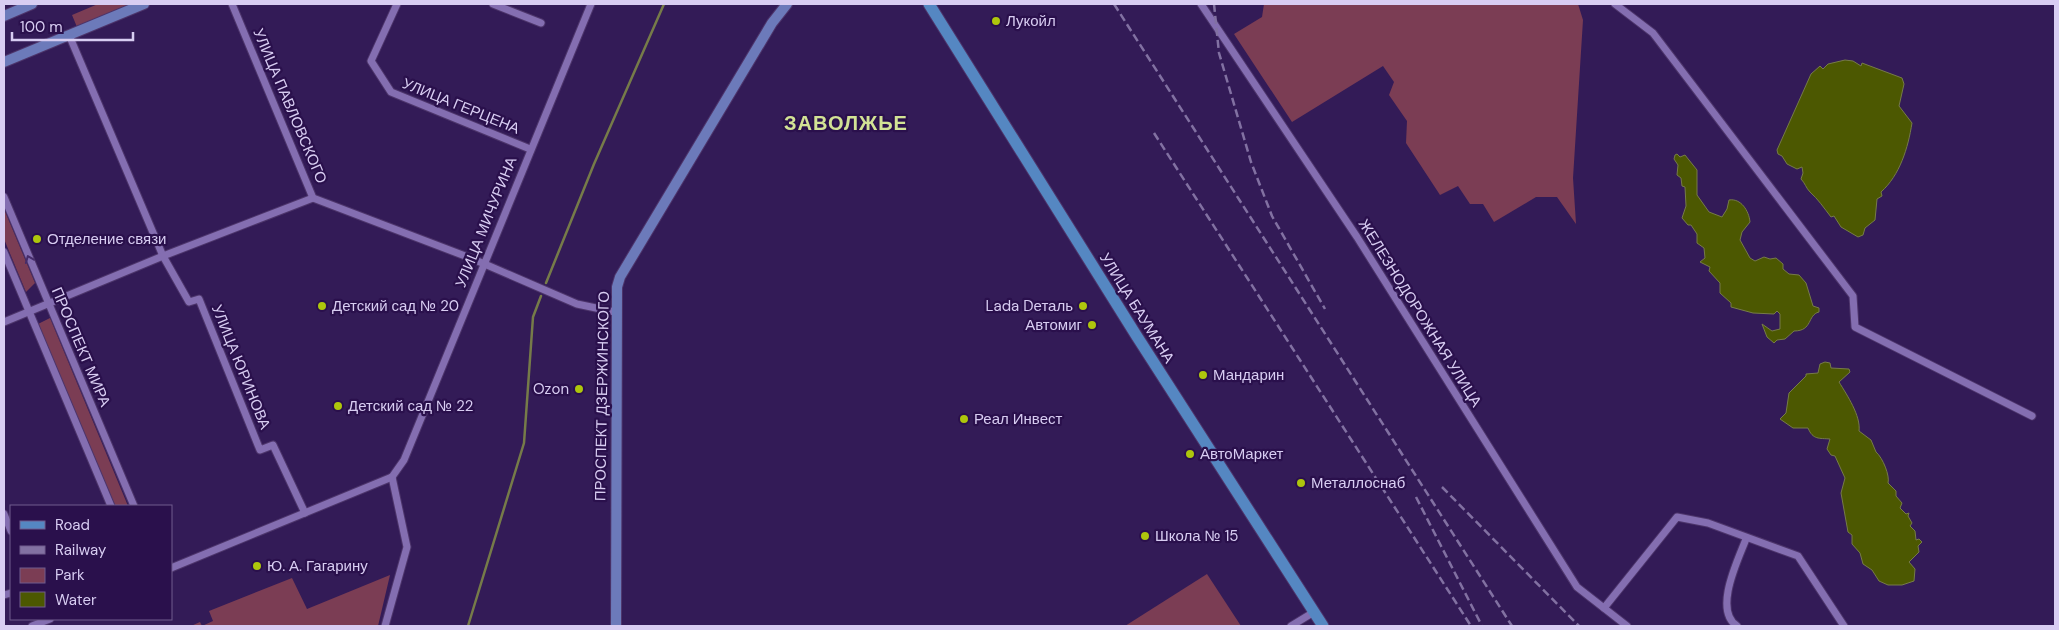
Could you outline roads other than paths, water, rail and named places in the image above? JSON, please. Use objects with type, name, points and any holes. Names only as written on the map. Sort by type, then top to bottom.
[{"type":"main road","name":"УЛИЦА БАУМАНА","points":[[929,4],[1136,335],[1323,626]]},
{"type":"street","points":[[4,16],[32,4]]},
{"type":"street","points":[[4,62],[144,4]]},
{"type":"street","name":"УЛИЦА ПАВЛОВСКОГО","points":[[232,4],[313,198],[484,263],[577,304],[615,312]]},
{"type":"street","name":"УЛИЦА ГЕРЦЕНА","points":[[397,4],[371,61],[391,92],[530,149]]},
{"type":"street","points":[[493,4],[541,24]]},
{"type":"street","name":"УЛИЦА МИЧУРИНА","points":[[392,478],[404,460],[591,4]]},
{"type":"street","name":"ПРОСПЕКТ ДЗЕРЖИНСКОГО","points":[[616,626],[615,312],[617,286],[772,23],[787,4]]},
{"type":"street","name":"ЖЕЛЕЗНОДОРОЖНАЯ УЛИЦА","points":[[1201,4],[1356,237],[1577,587],[1627,626]]},
{"type":"street","points":[[1615,4],[1653,32],[1853,296],[1855,327],[2032,416]]},
{"type":"street","name":"УЛИЦА ЮРИНОВА","points":[[69,35],[163,256],[188,302],[199,299],[260,450],[273,445],[305,513]]},
{"type":"street","name":"ПРОСПЕКТ МИРА","points":[[4,197],[134,505]]},
{"type":"street","points":[[4,322],[163,256],[313,198]]},
{"type":"street","points":[[4,252],[111,505]]},
{"type":"street","points":[[172,568],[392,478],[407,547],[385,626]]},
{"type":"street","points":[[4,514],[10,529]]},
{"type":"street","points":[[1604,608],[1677,517],[1708,523],[1746,539],[1798,556],[1844,626]]},
{"type":"street","points":[[1737,626],[1734,624],[1727,608],[1727,592],[1746,539]]},
{"type":"street","points":[[1291,626],[1314,612]]},
{"type":"street","points":[[32,626],[41,620]]},
{"type":"water","points":[[1845,60],[1853,61],[1861,66],[1862,63],[1902,78],[1904,84],[1899,106],[1912,123],[1908,142],[1898,169],[1881,192],[1882,196],[1877,199],[1875,220],[1865,228],[1863,235],[1858,237],[1841,227],[1834,216],[1831,217],[1809,190],[1801,179],[1802,167],[1797,169],[1787,164],[1782,156],[1778,154],[1777,150],[1811,74],[1820,66],[1823,69],[1828,64]]},
{"type":"water","points":[[1677,154],[1680,157],[1685,155],[1697,170],[1697,195],[1709,212],[1722,217],[1727,209],[1729,200],[1737,201],[1744,206],[1750,222],[1742,232],[1740,240],[1750,258],[1755,261],[1764,257],[1776,258],[1783,264],[1783,269],[1789,274],[1799,275],[1806,283],[1813,306],[1819,308],[1819,312],[1813,316],[1807,326],[1794,331],[1785,339],[1777,340],[1774,343],[1767,337],[1762,324],[1772,331],[1780,329],[1780,314],[1777,311],[1774,314],[1753,313],[1731,307],[1731,303],[1720,293],[1720,283],[1709,271],[1710,267],[1700,262],[1705,258],[1704,248],[1697,243],[1697,234],[1691,225],[1688,225],[1682,218],[1686,206],[1685,187],[1682,186],[1681,178],[1677,175],[1678,165],[1674,159]]},
{"type":"water","points":[[1830,363],[1831,368],[1849,369],[1850,372],[1839,382],[1856,412],[1859,431],[1871,440],[1885,467],[1888,483],[1896,491],[1896,496],[1902,503],[1900,508],[1906,514],[1909,513],[1908,516],[1912,523],[1910,526],[1915,531],[1916,540],[1919,539],[1922,542],[1918,546],[1919,552],[1909,562],[1915,569],[1914,581],[1902,585],[1888,585],[1879,581],[1872,570],[1863,564],[1860,553],[1852,544],[1852,535],[1848,532],[1841,493],[1845,478],[1835,456],[1831,455],[1827,449],[1830,439],[1817,438],[1812,435],[1808,428],[1793,428],[1780,419],[1786,413],[1789,393],[1806,374],[1818,373],[1820,364]]},
{"type":"waterway","points":[[546,283],[594,164],[664,4]]},
{"type":"waterway","points":[[468,626],[524,443],[533,317],[541,296]]},
{"type":"railway","points":[[1114,4],[1512,626]]},
{"type":"railway","points":[[1214,4],[1219,53],[1251,162],[1272,216],[1325,309]]},
{"type":"railway","points":[[1154,133],[1471,626]]},
{"type":"railway","points":[[1442,487],[1579,626]]},
{"type":"railway","points":[[1416,497],[1482,626]]},
{"type":"place","name":"Лукойл","points":[[996,21]]},
{"type":"place","name":"Отделение связи","points":[[37,239]]},
{"type":"place","name":"Детский сад № 20","points":[[322,306]]},
{"type":"place","name":"Lada Dеталь","points":[[1083,306]]},
{"type":"place","name":"Автомиг","points":[[1092,325]]},
{"type":"place","name":"Мандарин","points":[[1203,375]]},
{"type":"place","name":"Ozon","points":[[579,389]]},
{"type":"place","name":"Детский сад № 22","points":[[338,406]]},
{"type":"place","name":"Реал Инвест","points":[[964,419]]},
{"type":"place","name":"АвтоМаркет","points":[[1190,454]]},
{"type":"place","name":"Металлоснаб","points":[[1301,483]]},
{"type":"place","name":"Школа № 15","points":[[1145,536]]},
{"type":"place","name":"Ю. А. Гагарину","points":[[257,566]]},
{"type":"district","name":"ЗАВОЛЖЬЕ","points":[[846,123]]}]
